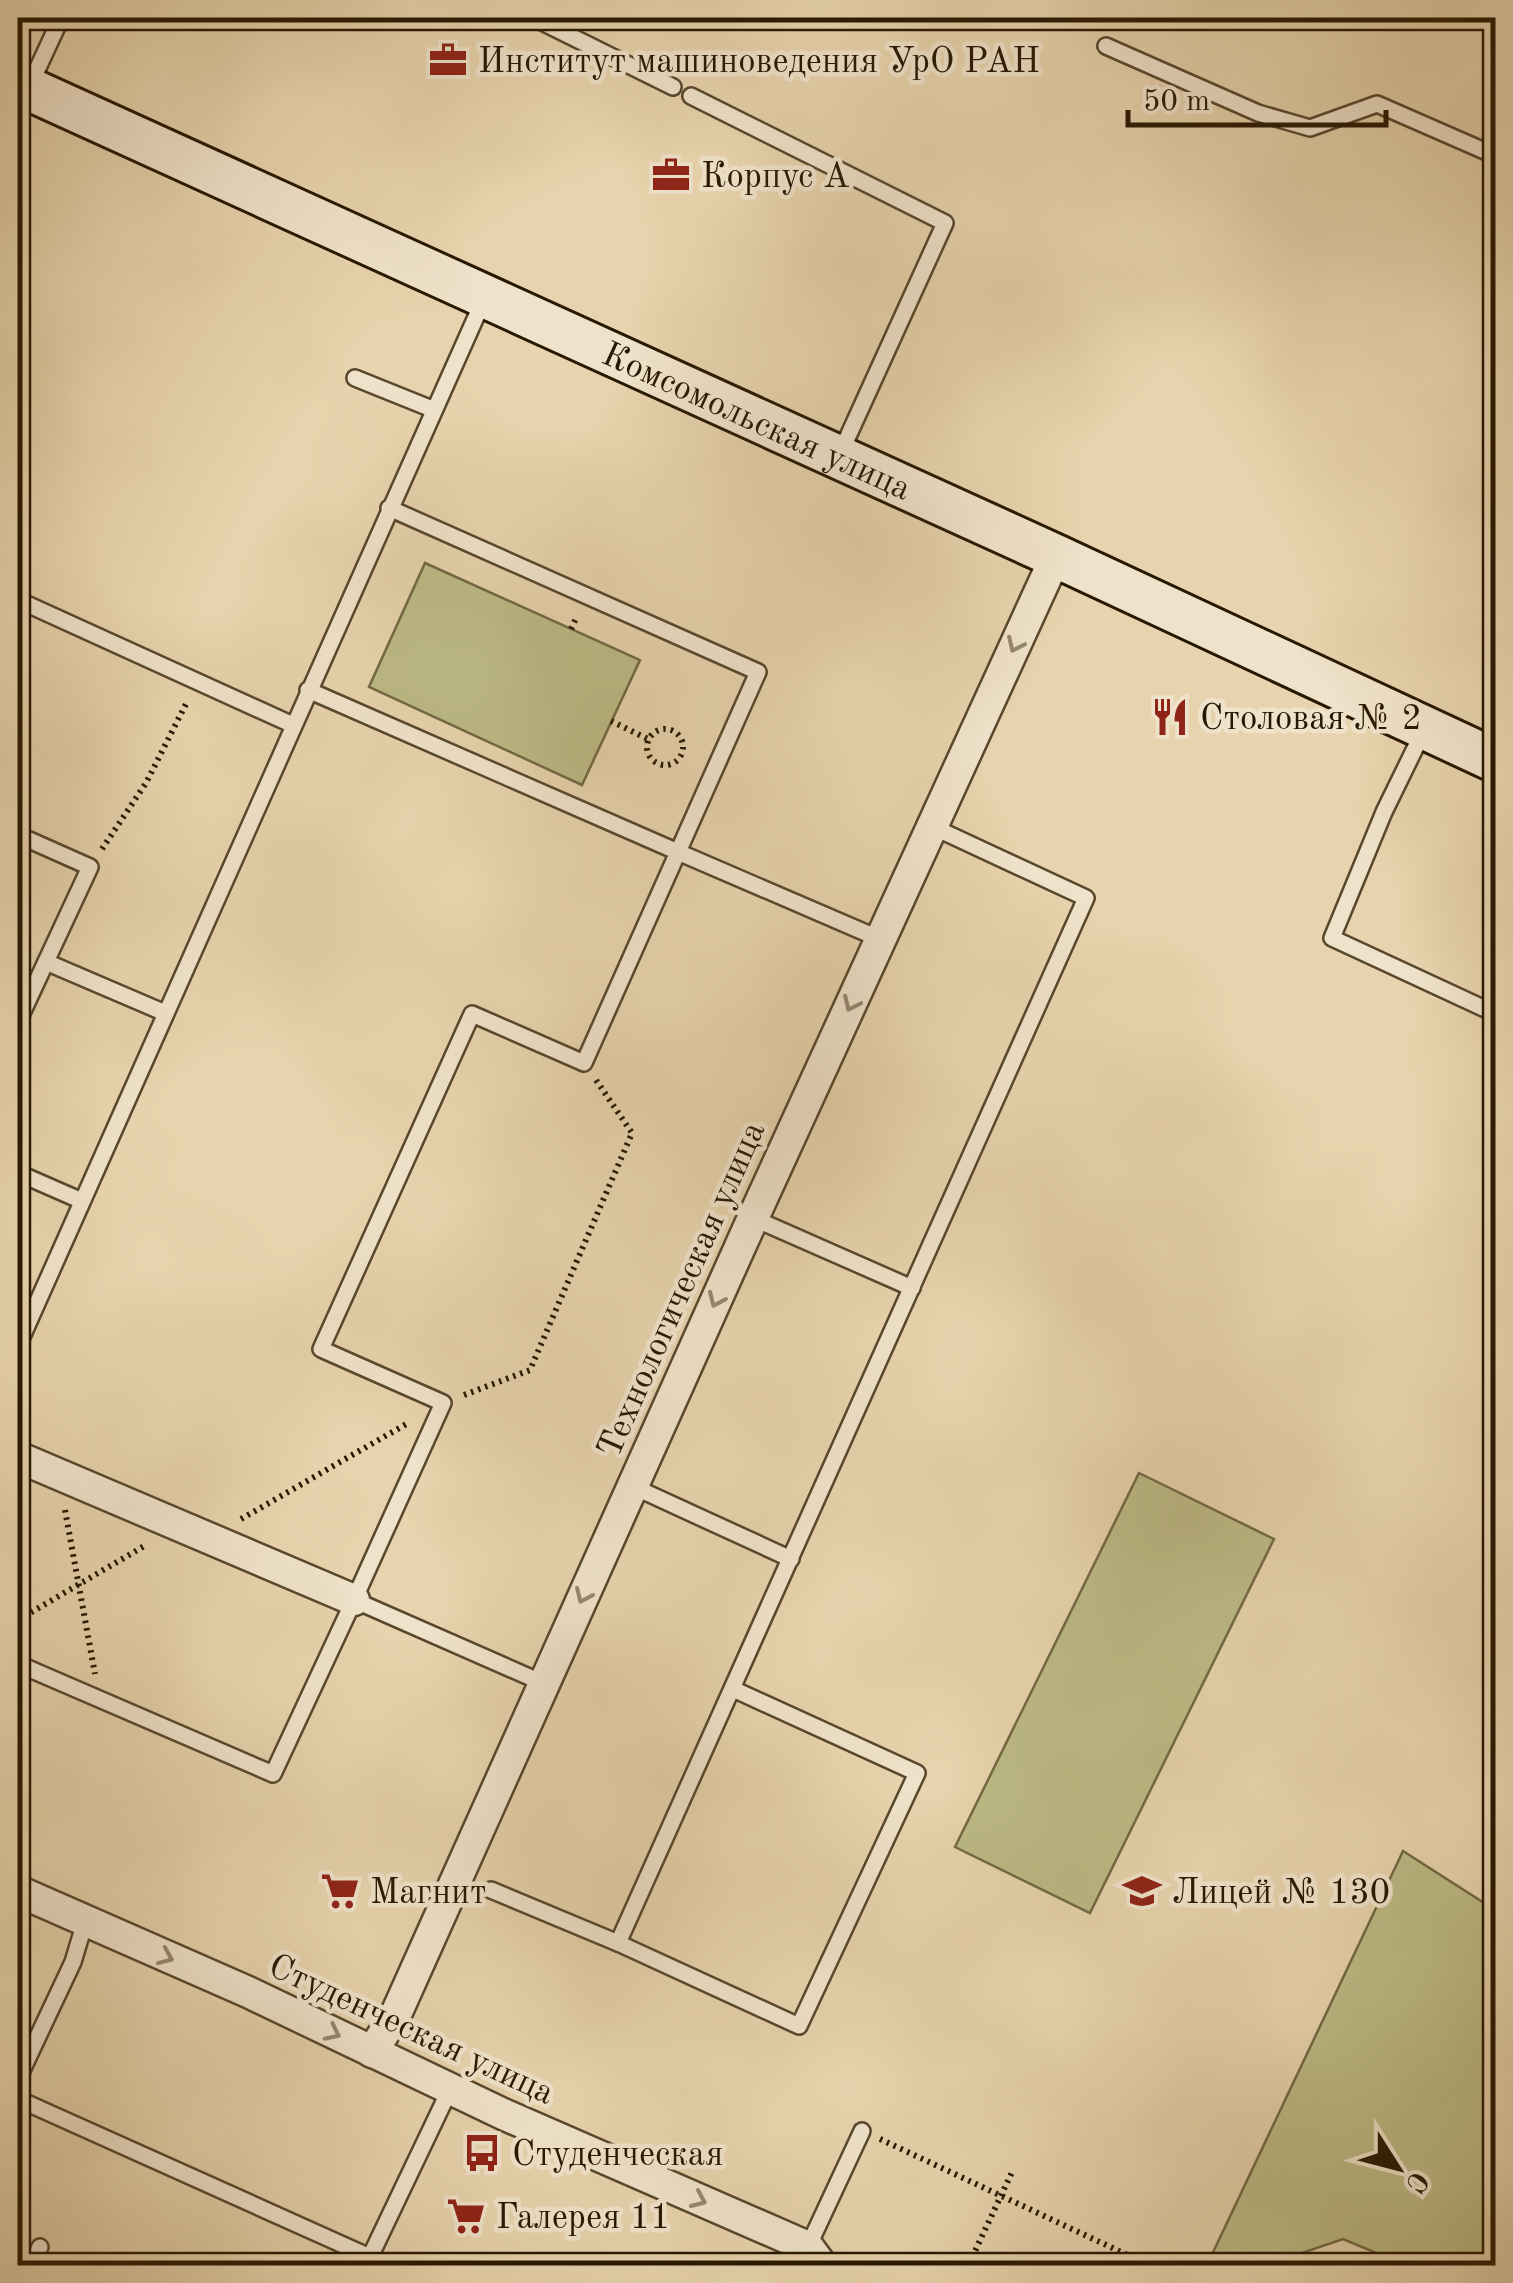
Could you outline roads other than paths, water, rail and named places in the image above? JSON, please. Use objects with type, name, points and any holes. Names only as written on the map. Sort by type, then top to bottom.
[{"type":"main road","name":"Комсомольская улица","points":[[23,86],[1056,556],[1496,761]]},
{"type":"street","name":"Технологическая улица","points":[[372,2052],[396,2014],[752,1218],[1056,556]]},
{"type":"street","points":[[18,1456],[354,1600]]},
{"type":"street","name":"Студенческая улица","points":[[18,1891],[248,1992],[815,2256]]},
{"type":"lane","points":[[23,86],[62,18]]},
{"type":"lane","points":[[534,18],[673,87]]},
{"type":"lane","points":[[1106,46],[1258,113],[1310,128],[1378,104],[1496,156]]},
{"type":"lane","points":[[691,96],[945,223],[838,458]]},
{"type":"lane","points":[[18,1346],[484,298]]},
{"type":"lane","points":[[356,378],[432,410]]},
{"type":"lane","points":[[18,1664],[273,1774],[443,1403],[321,1349],[472,1014],[584,1062],[758,672],[389,508]]},
{"type":"lane","points":[[18,600],[293,725]]},
{"type":"lane","points":[[308,690],[880,939]]},
{"type":"lane","points":[[1424,729],[1384,812],[1332,938],[1496,1014]]},
{"type":"lane","points":[[618,1943],[1086,898],[930,826]]},
{"type":"lane","points":[[18,835],[90,867],[18,1022]]},
{"type":"lane","points":[[46,962],[165,1014]]},
{"type":"lane","points":[[18,1173],[82,1200]]},
{"type":"lane","points":[[752,1218],[912,1288]]},
{"type":"lane","points":[[632,1486],[791,1559]]},
{"type":"lane","points":[[354,1600],[543,1683]]},
{"type":"lane","points":[[491,1890],[800,2026],[917,1774],[732,1689]]},
{"type":"lane","points":[[18,2079],[72,1962],[84,1922]]},
{"type":"lane","points":[[18,2099],[370,2257],[451,2087]]},
{"type":"lane","points":[[815,2256],[862,2131]]},
{"type":"lane","points":[[31,2266],[40,2247]]},
{"type":"place","name":"Институт машиноведения УрО РАН","points":[[448,60]]},
{"type":"place","name":"Корпус А","points":[[671,175]]},
{"type":"place","name":"Столовая № 2","points":[[1170,717]]},
{"type":"place","name":"Магнит","points":[[340,1891]]},
{"type":"place","name":"Лицей № 130","points":[[1142,1891]]},
{"type":"place","name":"Студенческая","points":[[482,2153]]},
{"type":"place","name":"Галерея 11","points":[[466,2216]]}]
